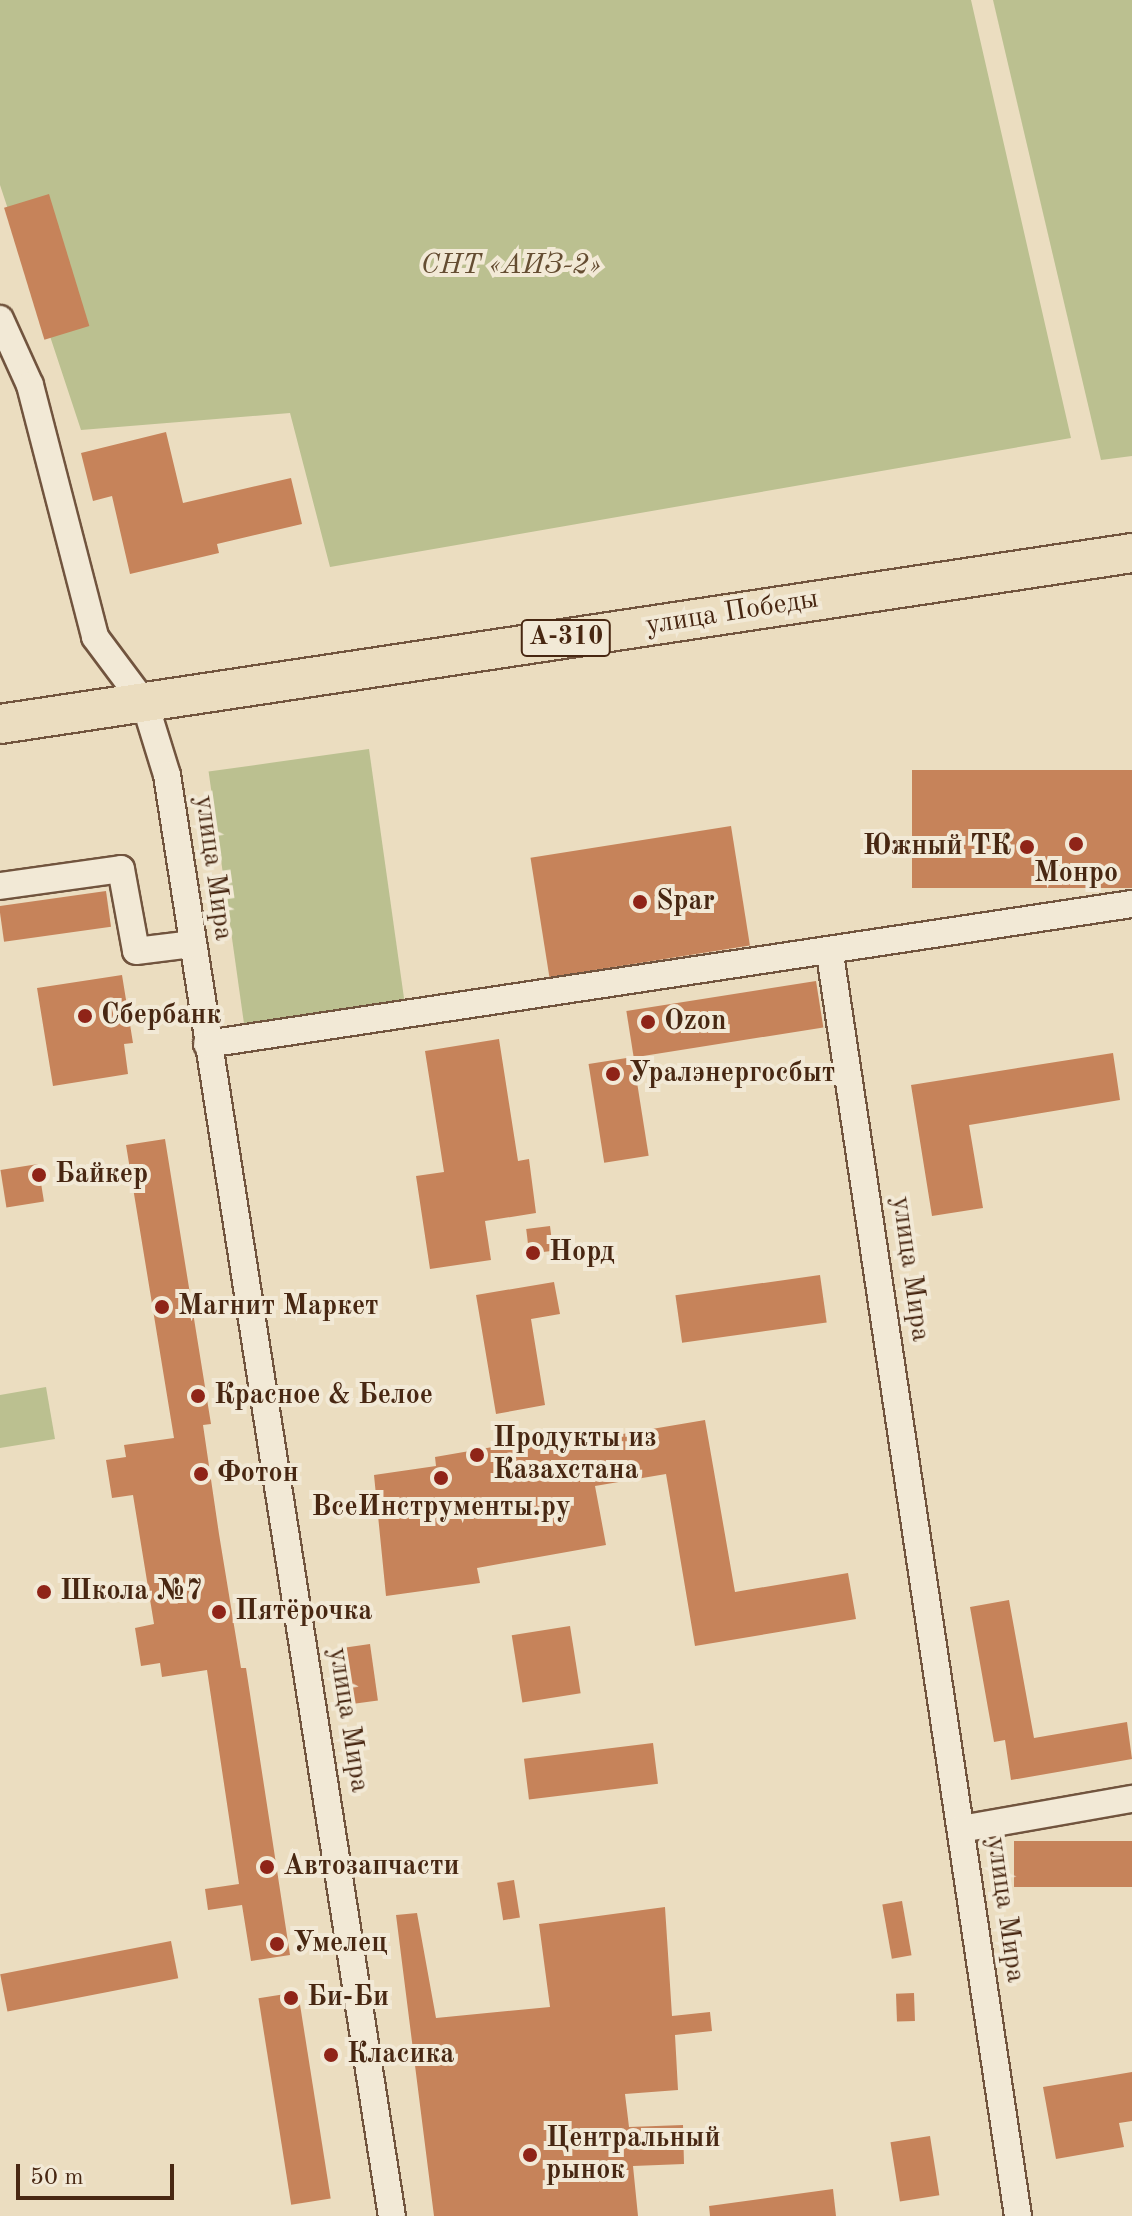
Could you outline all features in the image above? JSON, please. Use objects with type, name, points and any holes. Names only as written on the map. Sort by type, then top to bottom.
[{"type":"highway","name":"улица Победы","points":[[0,724],[1132,553]]},
{"type":"street","name":"улица Мира","points":[[0,319],[30,385],[95,637],[145,704],[167,775],[392,2216]]},
{"type":"street","points":[[0,886],[121,869],[136,951],[192,944]]},
{"type":"street","points":[[207,1044],[830,954],[1132,904]]},
{"type":"street","name":"улица Мира","points":[[830,954],[1018,2216]]},
{"type":"street","points":[[961,1829],[1132,1799]]},
{"type":"green space","name":"СНТ «АИЗ-2»","points":[[0,0],[971,0],[1071,438],[330,567],[290,413],[81,430],[0,185]]},
{"type":"green space","points":[[993,0],[1132,0],[1132,456],[1101,460]]},
{"type":"green space","points":[[369,749],[406,1009],[245,1032],[209,772]]},
{"type":"green space","points":[[46,1387],[55,1439],[0,1448],[0,1395]]},
{"type":"building","points":[[49,194],[89,326],[44,340],[4,208]]},
{"type":"building","points":[[166,432],[183,503],[291,478],[302,524],[217,544],[219,553],[130,574],[112,496],[93,501],[81,453]]},
{"type":"building","name":"Южный ТК","points":[[912,770],[1132,770],[1132,888],[912,888]]},
{"type":"building","name":"Spar","points":[[731,826],[750,946],[549,977],[530,858]]},
{"type":"building","points":[[106,891],[111,927],[4,942],[0,906]]},
{"type":"building","name":"Сбербанк","points":[[122,975],[133,1043],[124,1044],[128,1074],[53,1086],[37,988]]},
{"type":"building","points":[[816,981],[823,1027],[634,1057],[626,1011]]},
{"type":"building","points":[[499,1039],[518,1161],[529,1159],[536,1213],[485,1221],[491,1260],[430,1269],[416,1176],[444,1172],[425,1051]]},
{"type":"building","points":[[1113,1053],[1120,1100],[969,1125],[983,1208],[932,1216],[911,1085]]},
{"type":"building","points":[[633,1057],[649,1156],[604,1163],[589,1064]]},
{"type":"building","points":[[165,1139],[211,1424],[203,1425],[219,1534],[241,1668],[246,1668],[290,1955],[251,1961],[242,1905],[208,1910],[205,1889],[239,1884],[207,1670],[162,1677],[160,1663],[141,1666],[135,1628],[154,1624],[133,1495],[112,1498],[106,1460],[126,1457],[124,1445],[174,1438],[126,1145]]},
{"type":"building","points":[[38,1164],[44,1202],[6,1207],[0,1170]]},
{"type":"building","points":[[550,1226],[553,1251],[529,1254],[526,1229]]},
{"type":"building","points":[[820,1275],[827,1323],[682,1343],[675,1295]]},
{"type":"building","points":[[554,1282],[560,1314],[531,1319],[545,1405],[496,1414],[476,1295]]},
{"type":"building","points":[[705,1420],[735,1592],[848,1573],[856,1619],[695,1646],[666,1474],[595,1486],[606,1545],[477,1568],[480,1583],[386,1596],[374,1475],[436,1466],[435,1457],[586,1431],[587,1440]]},
{"type":"building","points":[[1009,1600],[1034,1738],[1127,1722],[1132,1759],[1011,1780],[1005,1740],[994,1742],[970,1607]]},
{"type":"building","points":[[570,1626],[581,1693],[522,1702],[512,1635]]},
{"type":"building","points":[[370,1644],[378,1700],[350,1704],[342,1648]]},
{"type":"building","points":[[653,1743],[658,1784],[529,1800],[524,1759]]},
{"type":"building","points":[[1014,1841],[1132,1841],[1132,1887],[1014,1887]]},
{"type":"building","points":[[514,1880],[520,1918],[503,1920],[497,1883]]},
{"type":"building","points":[[902,1901],[912,1955],[892,1959],[882,1904]]},
{"type":"building","name":"Центральный рынок","points":[[665,1907],[672,2016],[710,2012],[712,2031],[675,2035],[678,2090],[625,2094],[629,2127],[683,2125],[684,2164],[633,2166],[638,2216],[434,2216],[396,1915],[417,1913],[436,2018],[550,2007],[539,1924]]},
{"type":"building","points":[[171,1941],[178,1978],[7,2012],[0,1974]]},
{"type":"building","points":[[298,1992],[331,2198],[291,2205],[258,1998]]},
{"type":"building","points":[[914,1993],[915,2021],[897,2022],[896,1994]]},
{"type":"building","points":[[1132,2072],[1132,2121],[1119,2123],[1124,2147],[1056,2159],[1043,2087]]},
{"type":"building","points":[[930,2136],[939,2195],[900,2202],[890,2142]]},
{"type":"building","points":[[833,2189],[836,2216],[710,2216],[709,2206]]},
{"type":"place","name":"Монро","points":[[1076,844]]},
{"type":"place","name":"Южный ТК","points":[[1027,847]]},
{"type":"place","name":"Spar","points":[[640,902]]},
{"type":"place","name":"Сбербанк","points":[[85,1016]]},
{"type":"place","name":"Ozon","points":[[648,1022]]},
{"type":"place","name":"Уралэнергосбыт","points":[[613,1074]]},
{"type":"place","name":"Байкер","points":[[39,1175]]},
{"type":"place","name":"Норд","points":[[533,1253]]},
{"type":"place","name":"Магнит Маркет","points":[[162,1307]]},
{"type":"place","name":"Красное & Белое","points":[[198,1396]]},
{"type":"place","name":"Продукты из Казахстана","points":[[477,1455]]},
{"type":"place","name":"Фотон","points":[[201,1474]]},
{"type":"place","name":"ВсеИнструменты.ру","points":[[441,1478]]},
{"type":"place","name":"Школа №7","points":[[44,1592]]},
{"type":"place","name":"Пятёрочка","points":[[219,1612]]},
{"type":"place","name":"Автозапчасти","points":[[267,1867]]},
{"type":"place","name":"Умелец","points":[[277,1944]]},
{"type":"place","name":"Би-Би","points":[[291,1998]]},
{"type":"place","name":"Класика","points":[[331,2055]]},
{"type":"place","name":"Центральный рынок","points":[[530,2155]]}]
